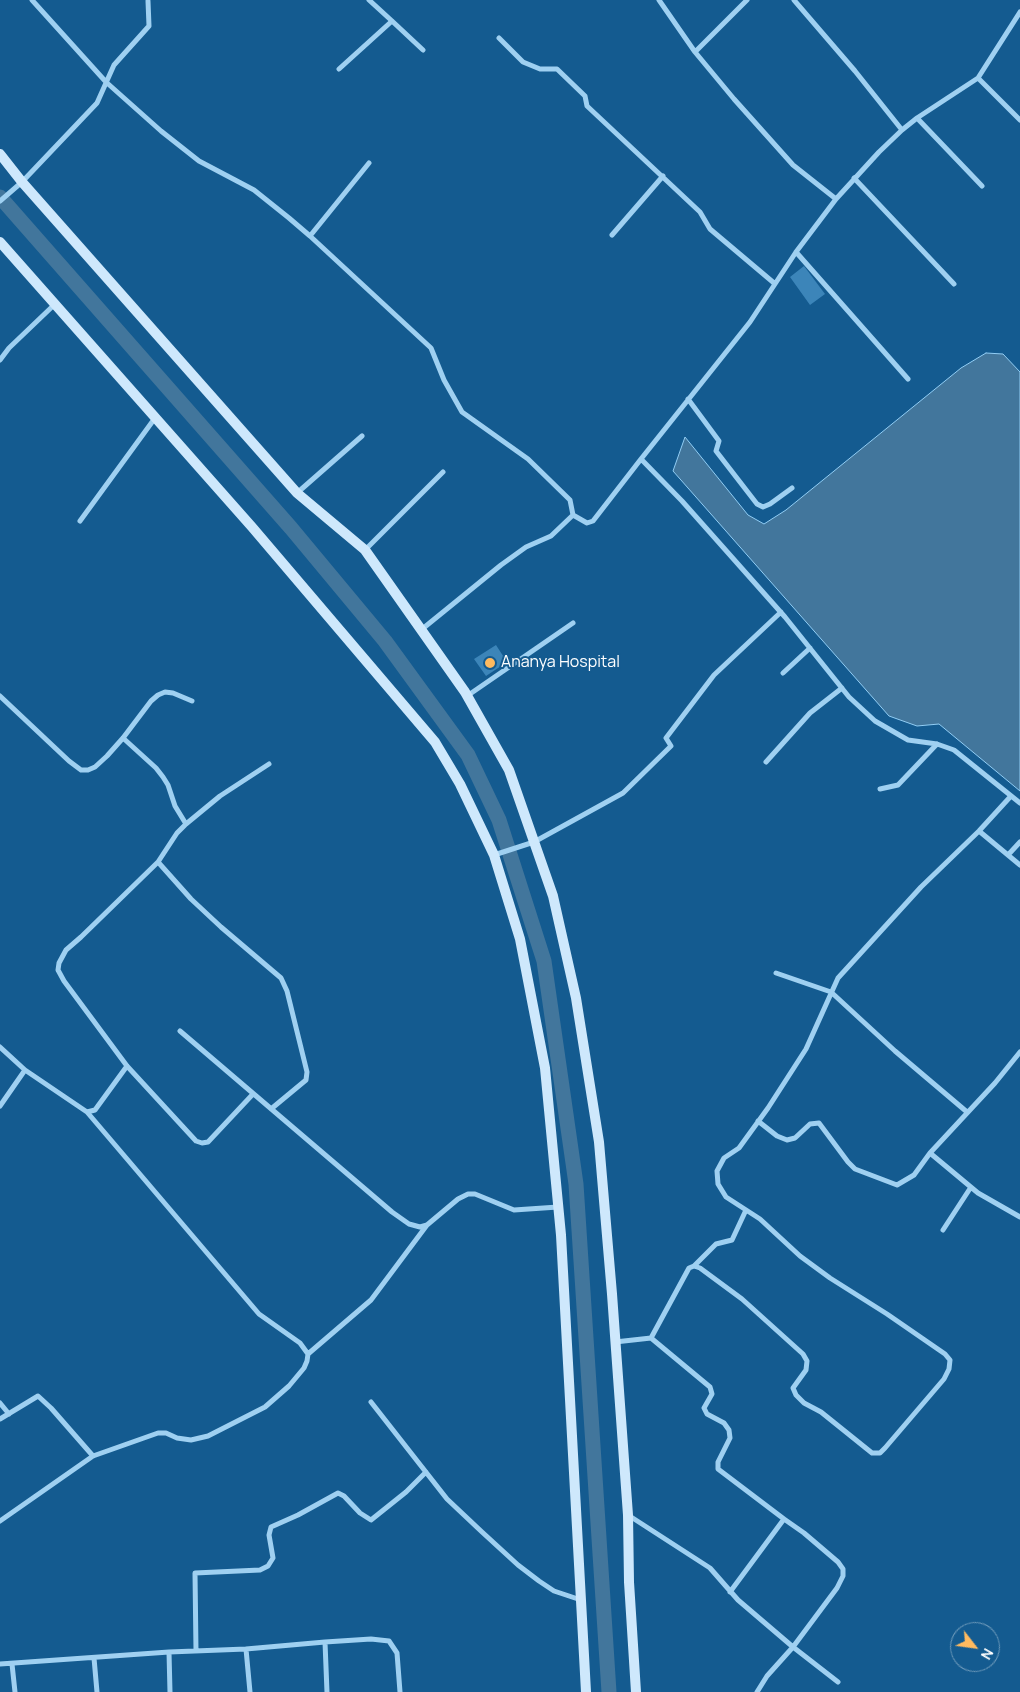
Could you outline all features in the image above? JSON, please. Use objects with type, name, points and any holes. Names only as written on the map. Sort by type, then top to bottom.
[{"type":"street","points":[[32,0],[106,82],[161,131],[199,161],[254,190],[310,236],[431,348],[444,380],[462,412],[528,459],[570,500],[573,515],[587,523],[593,520],[750,322],[774,283],[836,199],[854,178],[902,130],[978,78],[1020,12]]},
{"type":"street","points":[[369,0],[424,50]]},
{"type":"street","points":[[658,0],[695,52],[793,166],[836,199]]},
{"type":"street","points":[[695,52],[747,0]]},
{"type":"street","points":[[794,0],[855,71],[902,130]]},
{"type":"street","points":[[0,201],[22,182],[97,103],[114,65],[149,26],[148,1]]},
{"type":"street","points":[[340,69],[392,21]]},
{"type":"street","points":[[499,38],[523,62],[540,69],[557,68],[585,96],[587,106],[700,212],[710,229],[774,283]]},
{"type":"street","points":[[978,78],[1020,120]]},
{"type":"street","points":[[917,118],[982,186]]},
{"type":"street","points":[[0,154],[22,182],[297,493],[365,550],[467,696],[509,770],[553,896],[576,998],[599,1142],[628,1515],[636,1692]]},
{"type":"street","points":[[310,236],[369,163]]},
{"type":"street","points":[[612,235],[663,176]]},
{"type":"street","points":[[854,178],[954,284]]},
{"type":"street","points":[[0,242],[252,527],[435,742],[460,784],[497,854],[520,939],[545,1068],[558,1207],[586,1692]]},
{"type":"street","points":[[796,252],[908,379]]},
{"type":"street","points":[[0,360],[9,348],[55,304]]},
{"type":"street","points":[[688,399],[719,441],[716,451],[757,504],[763,507],[770,504],[792,488]]},
{"type":"street","points":[[80,521],[155,418]]},
{"type":"street","points":[[297,493],[362,436]]},
{"type":"street","points":[[641,460],[682,501],[781,612],[849,697],[875,721],[908,740],[936,744],[954,750],[1020,803]]},
{"type":"street","points":[[365,550],[443,472]]},
{"type":"street","points":[[421,630],[501,565],[526,547],[551,536],[573,515]]},
{"type":"street","points":[[497,854],[534,842],[623,793],[671,746],[666,738],[714,675],[781,612]]},
{"type":"street","points":[[467,696],[573,623]]},
{"type":"street","points":[[783,673],[810,648]]},
{"type":"street","points":[[766,762],[810,713],[842,688]]},
{"type":"street","points":[[0,696],[81,770],[96,767],[123,738],[158,695],[165,692],[173,693],[192,701]]},
{"type":"street","points":[[123,738],[156,768],[168,785],[175,806],[186,824]]},
{"type":"street","points":[[880,789],[898,785],[936,744]]},
{"type":"street","points":[[253,1094],[208,1142],[196,1141],[127,1066],[64,981],[58,970],[59,963],[66,950],[158,862],[177,833],[186,824],[220,796],[269,764]]},
{"type":"street","points":[[694,1266],[700,1268],[742,1299],[803,1354],[808,1361],[806,1370],[793,1388],[796,1396],[804,1403],[821,1412],[872,1453],[880,1454],[886,1448],[944,1379],[949,1369],[950,1360],[945,1354],[911,1329],[830,1278],[800,1256],[760,1219],[726,1197],[718,1184],[717,1172],[724,1158],[739,1148],[806,1049],[838,978],[921,887],[980,831],[1011,796]]},
{"type":"street","points":[[980,831],[1020,865]]},
{"type":"street","points":[[1008,855],[1020,842]]},
{"type":"street","points":[[158,862],[191,899],[281,978],[287,991],[307,1072],[306,1080],[270,1109]]},
{"type":"street","points":[[776,973],[831,992],[895,1051],[967,1112]]},
{"type":"street","points":[[180,1031],[392,1212],[409,1224],[420,1227],[427,1225]]},
{"type":"street","points":[[0,1047],[25,1070],[87,1112],[259,1314],[300,1343],[308,1354]]},
{"type":"street","points":[[758,1121],[777,1136],[787,1140],[795,1138],[810,1124],[819,1123],[855,1169],[897,1185],[914,1175],[930,1153],[996,1083],[1020,1052]]},
{"type":"street","points":[[87,1112],[95,1110],[127,1066]]},
{"type":"street","points":[[0,1106],[25,1070]]},
{"type":"street","points":[[930,1153],[971,1187],[1020,1217]]},
{"type":"street","points":[[943,1230],[971,1187]]},
{"type":"street","points":[[0,1522],[93,1456],[158,1433],[166,1433],[177,1438],[191,1440],[208,1436],[265,1407],[289,1386],[304,1368],[308,1354],[371,1300],[427,1225],[458,1199],[468,1194],[476,1194],[514,1210],[558,1207]]},
{"type":"street","points":[[650,1338],[689,1268],[694,1266],[716,1244],[732,1240],[746,1210]]},
{"type":"street","points":[[615,1342],[650,1338],[710,1387],[712,1394],[704,1408],[707,1414],[724,1423],[729,1430],[730,1438],[718,1462],[718,1469],[804,1533],[838,1562],[842,1569],[843,1576],[837,1588],[756,1692]]},
{"type":"street","points":[[0,1419],[38,1396],[93,1456]]},
{"type":"street","points":[[371,1402],[447,1499],[518,1564],[554,1591],[581,1600]]},
{"type":"street","points":[[0,1403],[8,1414]]},
{"type":"street","points":[[196,1651],[195,1573],[260,1570],[268,1566],[273,1558],[269,1536],[271,1527],[298,1515],[338,1493],[344,1496],[360,1513],[371,1520],[406,1492],[426,1472]]},
{"type":"street","points":[[628,1515],[710,1568],[738,1600],[838,1682]]},
{"type":"street","points":[[730,1592],[784,1519]]},
{"type":"street","points":[[0,1664],[169,1652],[246,1649],[371,1638],[389,1641],[398,1653],[400,1692]]},
{"type":"street","points":[[325,1642],[328,1692]]},
{"type":"street","points":[[246,1649],[250,1692]]},
{"type":"street","points":[[169,1652],[170,1692]]},
{"type":"street","points":[[94,1658],[97,1692]]},
{"type":"street","points":[[12,1664],[15,1692]]},
{"type":"water","points":[[986,353],[1003,354],[1020,372],[1020,791],[939,724],[917,726],[889,716],[673,471],[685,437],[748,515],[764,524],[786,510],[961,368]]},
{"type":"building","points":[[804,266],[825,294],[810,305],[790,277]]},
{"type":"building","points":[[496,645],[507,662],[486,676],[474,659]]},
{"type":"waterway","points":[[0,197],[291,528],[385,641],[468,755],[499,820],[544,961],[576,1184],[609,1692]]},
{"type":"place","name":"Ananya Hospital","points":[[490,663]]}]
